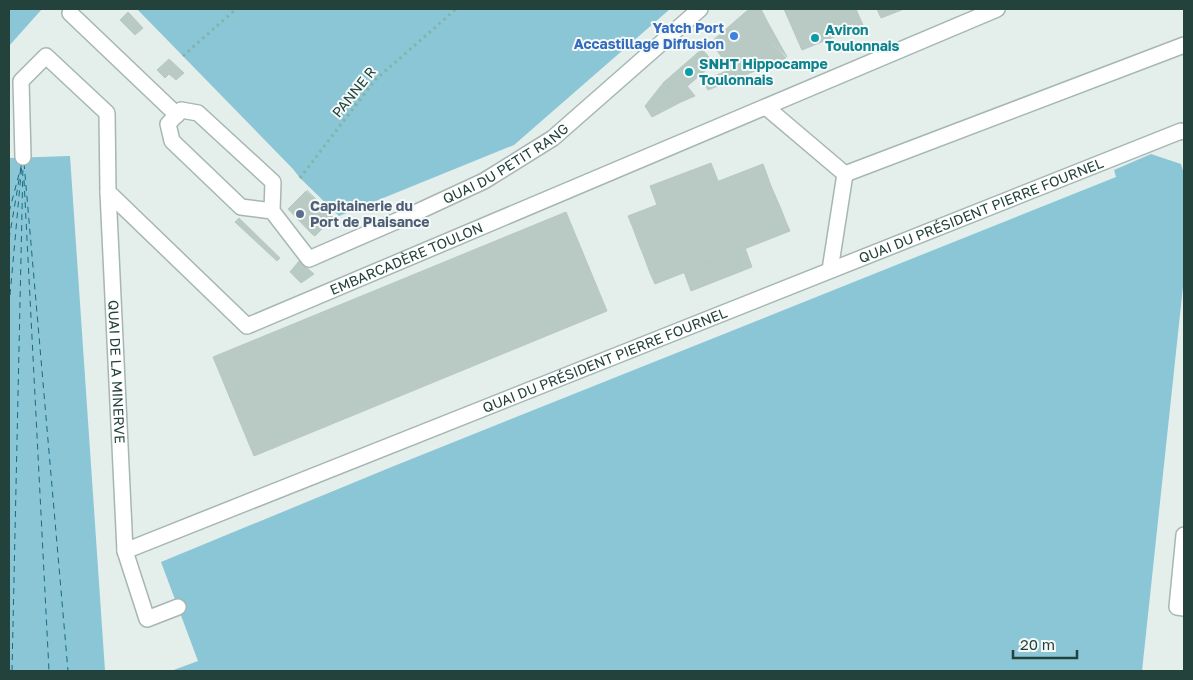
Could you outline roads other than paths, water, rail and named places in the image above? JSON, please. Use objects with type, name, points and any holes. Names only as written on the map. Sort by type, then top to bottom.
[{"type":"lane","name":"QUAI DU PETIT RANG","points":[[272,211],[309,259],[484,181],[554,138],[700,9]]},
{"type":"lane","name":"EMBARCADÈRE TOULON","points":[[108,192],[247,326],[997,9]]},
{"type":"lane","points":[[70,13],[177,115]]},
{"type":"lane","points":[[845,174],[1184,45]]},
{"type":"lane","points":[[23,157],[22,81],[46,56],[107,112],[108,192]]},
{"type":"lane","points":[[766,107],[845,174]]},
{"type":"lane","points":[[181,110],[198,112],[273,182],[272,211],[241,207],[172,141],[168,124],[181,110]]},
{"type":"lane","name":"QUAI DU PRÉSIDENT PIERRE FOURNEL","points":[[125,551],[1183,131]]},
{"type":"lane","points":[[830,270],[845,174]]},
{"type":"lane","name":"QUAI DE LA MINERVE","points":[[108,192],[125,551]]},
{"type":"lane","points":[[1184,535],[1177,607],[1184,608]]},
{"type":"lane","points":[[125,551],[147,619],[178,607]]},
{"type":"water","points":[[9,9],[42,9],[9,46]]},
{"type":"water","points":[[137,9],[670,9],[514,145],[339,216]]},
{"type":"water","points":[[1151,154],[1181,164],[1184,174],[1184,277],[1142,671],[171,671],[198,661],[161,562],[394,466],[1116,177],[1114,170]]},
{"type":"water","points":[[70,156],[105,671],[9,671],[9,158]]},
{"type":"place","name":"Yatch Port Accastillage Diffusion","points":[[734,36]]},
{"type":"place","name":"Aviron Toulonnais","points":[[815,38]]},
{"type":"place","name":"SNHT Hippocampe Toulonnais","points":[[689,72]]},
{"type":"place","name":"Capitainerie du Port de Plaisance","points":[[300,214]]}]
